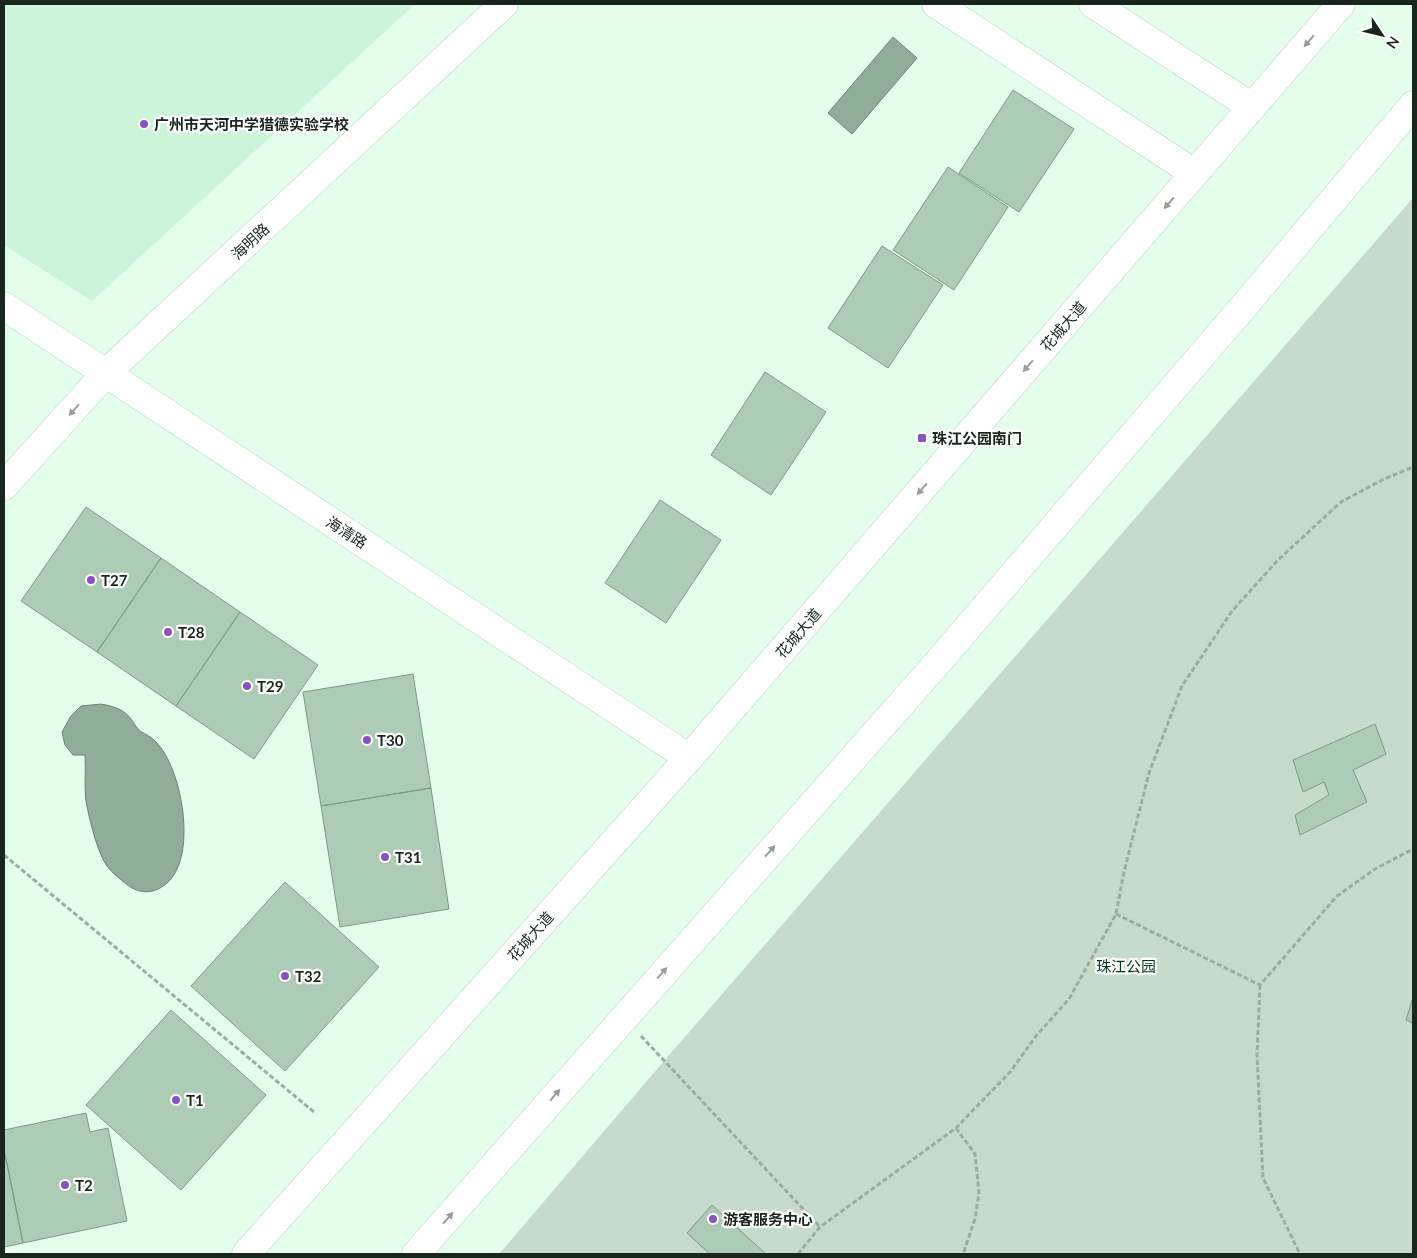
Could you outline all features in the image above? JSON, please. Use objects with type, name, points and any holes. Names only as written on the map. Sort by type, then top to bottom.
[{"type":"main road","name":"海明路","points":[[4,486],[106,373],[504,4]]},
{"type":"main road","points":[[936,4],[1194,173]]},
{"type":"main road","points":[[1093,4],[1252,107]]},
{"type":"main road","name":"花城大道","points":[[246,1254],[689,758],[1341,4]]},
{"type":"main road","points":[[416,1254],[932,669],[1245,305],[1413,105]]},
{"type":"main road","name":"海清路","points":[[4,306],[689,758]]},
{"type":"path","points":[[798,1254],[820,1227],[956,1128],[1011,1071],[1036,1036],[1069,998],[1116,914],[1124,872],[1149,773],[1182,686],[1193,669],[1232,611],[1278,560],[1341,502],[1382,480],[1413,467]]},
{"type":"path","points":[[1300,1254],[1263,1178],[1258,1055],[1260,985],[1337,896],[1375,869],[1413,849]]},
{"type":"path","points":[[4,855],[314,1112]]},
{"type":"path","points":[[1116,914],[1260,985]]},
{"type":"path","points":[[624,1017],[820,1227]]},
{"type":"path","points":[[956,1128],[974,1154],[979,1193],[975,1220],[963,1254]]},
{"type":"shaded area","name":"广州市天河中学猎德实验学校","points":[[4,4],[415,4],[92,301],[4,245]]},
{"type":"shaded area","points":[[893,37],[917,58],[852,134],[828,113]]},
{"type":"shaded area","points":[[101,704],[121,710],[140,731],[156,742],[165,754],[173,771],[179,791],[183,812],[184,833],[182,853],[176,870],[167,883],[154,891],[139,891],[129,886],[112,872],[103,860],[87,808],[85,755],[73,755],[65,745],[62,732],[71,716],[81,706]]},
{"type":"green space","name":"珠江公园","points":[[1413,198],[1413,1254],[499,1254],[664,1061]]},
{"type":"building","points":[[1013,90],[1074,129],[1019,212],[959,173]]},
{"type":"building","points":[[948,167],[1008,207],[954,290],[893,250]]},
{"type":"building","points":[[882,246],[943,285],[888,368],[828,328]]},
{"type":"building","points":[[765,372],[826,412],[771,495],[711,455]]},
{"type":"building","points":[[660,500],[721,540],[666,623],[605,583]]},
{"type":"building","name":"T27","points":[[86,507],[161,558],[97,652],[21,601]]},
{"type":"building","name":"T28","points":[[161,558],[240,612],[176,706],[97,652]]},
{"type":"building","name":"T29","points":[[240,612],[318,665],[254,759],[176,706]]},
{"type":"building","name":"T30","points":[[413,674],[431,788],[321,806],[303,692]]},
{"type":"building","points":[[1375,724],[1386,754],[1353,770],[1367,802],[1300,835],[1295,815],[1329,795],[1324,782],[1303,792],[1293,760]]},
{"type":"building","name":"T31","points":[[431,788],[449,909],[340,927],[321,806]]},
{"type":"building","name":"T32","points":[[285,882],[379,967],[285,1071],[191,986]]},
{"type":"building","points":[[1413,997],[1413,1023],[1406,1020]]},
{"type":"building","name":"T1","points":[[171,1010],[266,1095],[181,1190],[86,1105]]},
{"type":"building","name":"T2","points":[[86,1113],[90,1132],[108,1128],[127,1221],[23,1243],[4,1149],[4,1130]]},
{"type":"building","points":[[4,1149],[23,1243],[4,1247]]},
{"type":"building","name":"游客服务中心","points":[[712,1205],[766,1254],[710,1254],[687,1233]]},
{"type":"place","name":"广州市天河中学猎德实验学校","points":[[144,124]]},
{"type":"place","name":"珠江公园南门","points":[[922,438]]},
{"type":"place","name":"T27","points":[[91,580]]},
{"type":"place","name":"T28","points":[[168,632]]},
{"type":"place","name":"T29","points":[[247,686]]},
{"type":"place","name":"T30","points":[[367,740]]},
{"type":"place","name":"T31","points":[[385,857]]},
{"type":"place","name":"T32","points":[[285,976]]},
{"type":"place","name":"T1","points":[[176,1100]]},
{"type":"place","name":"T2","points":[[65,1185]]},
{"type":"place","name":"游客服务中心","points":[[713,1219]]}]
